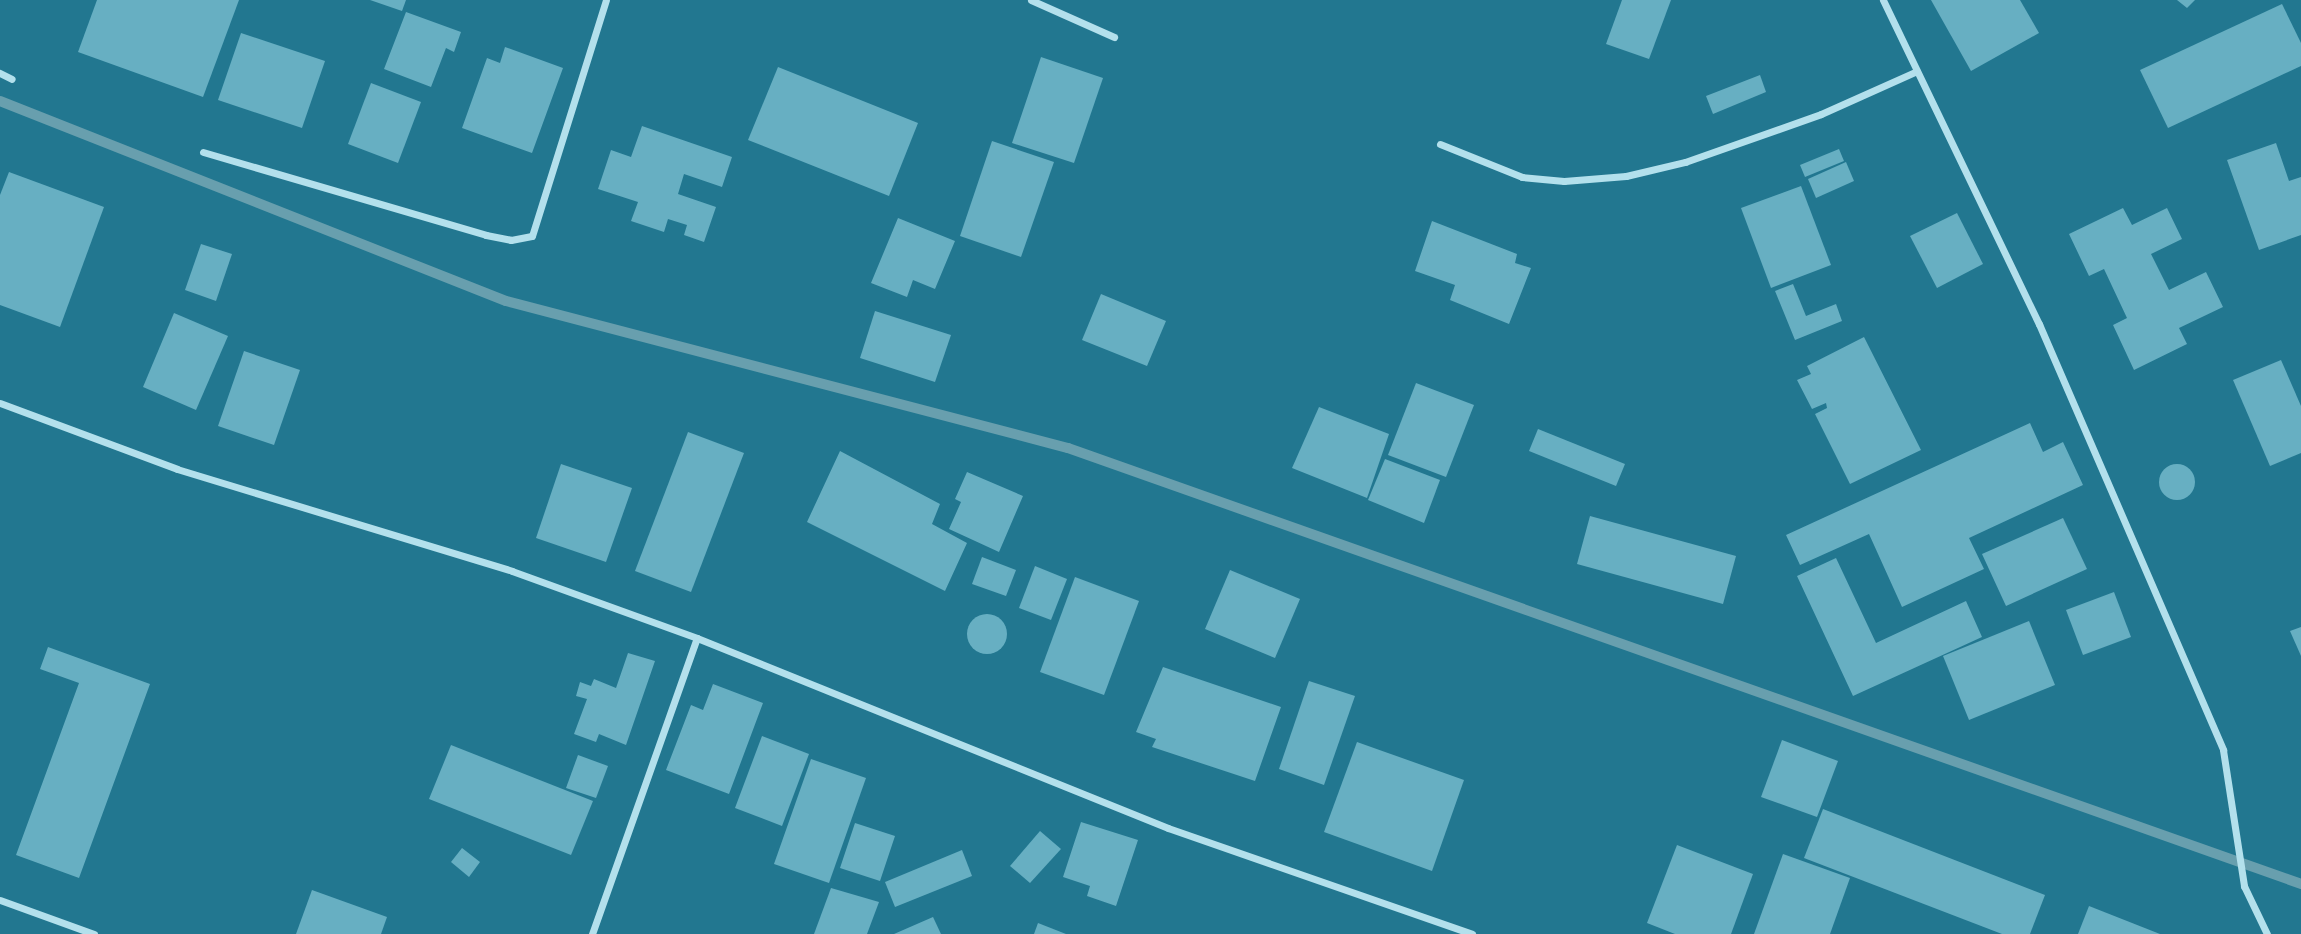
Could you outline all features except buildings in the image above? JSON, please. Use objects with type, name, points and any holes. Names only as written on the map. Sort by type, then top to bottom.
[{"type":"street","points":[[203,152],[486,235],[511,240],[532,236],[606,0]]},
{"type":"street","points":[[1031,0],[1114,37]]},
{"type":"street","points":[[1883,0],[2039,324],[2223,750],[2244,886],[2267,934]]},
{"type":"street","points":[[1440,144],[1522,177],[1564,181],[1626,176],[1685,162],[1821,114],[1917,71]]},
{"type":"street","points":[[0,73],[12,79]]},
{"type":"street","points":[[0,403],[177,469],[512,571],[696,638],[1168,828],[1472,934]]},
{"type":"street","points":[[592,934],[696,638]]},
{"type":"street","points":[[0,900],[94,934]]},
{"type":"waterway","points":[[0,101],[506,301],[1068,448],[2301,884]]}]
